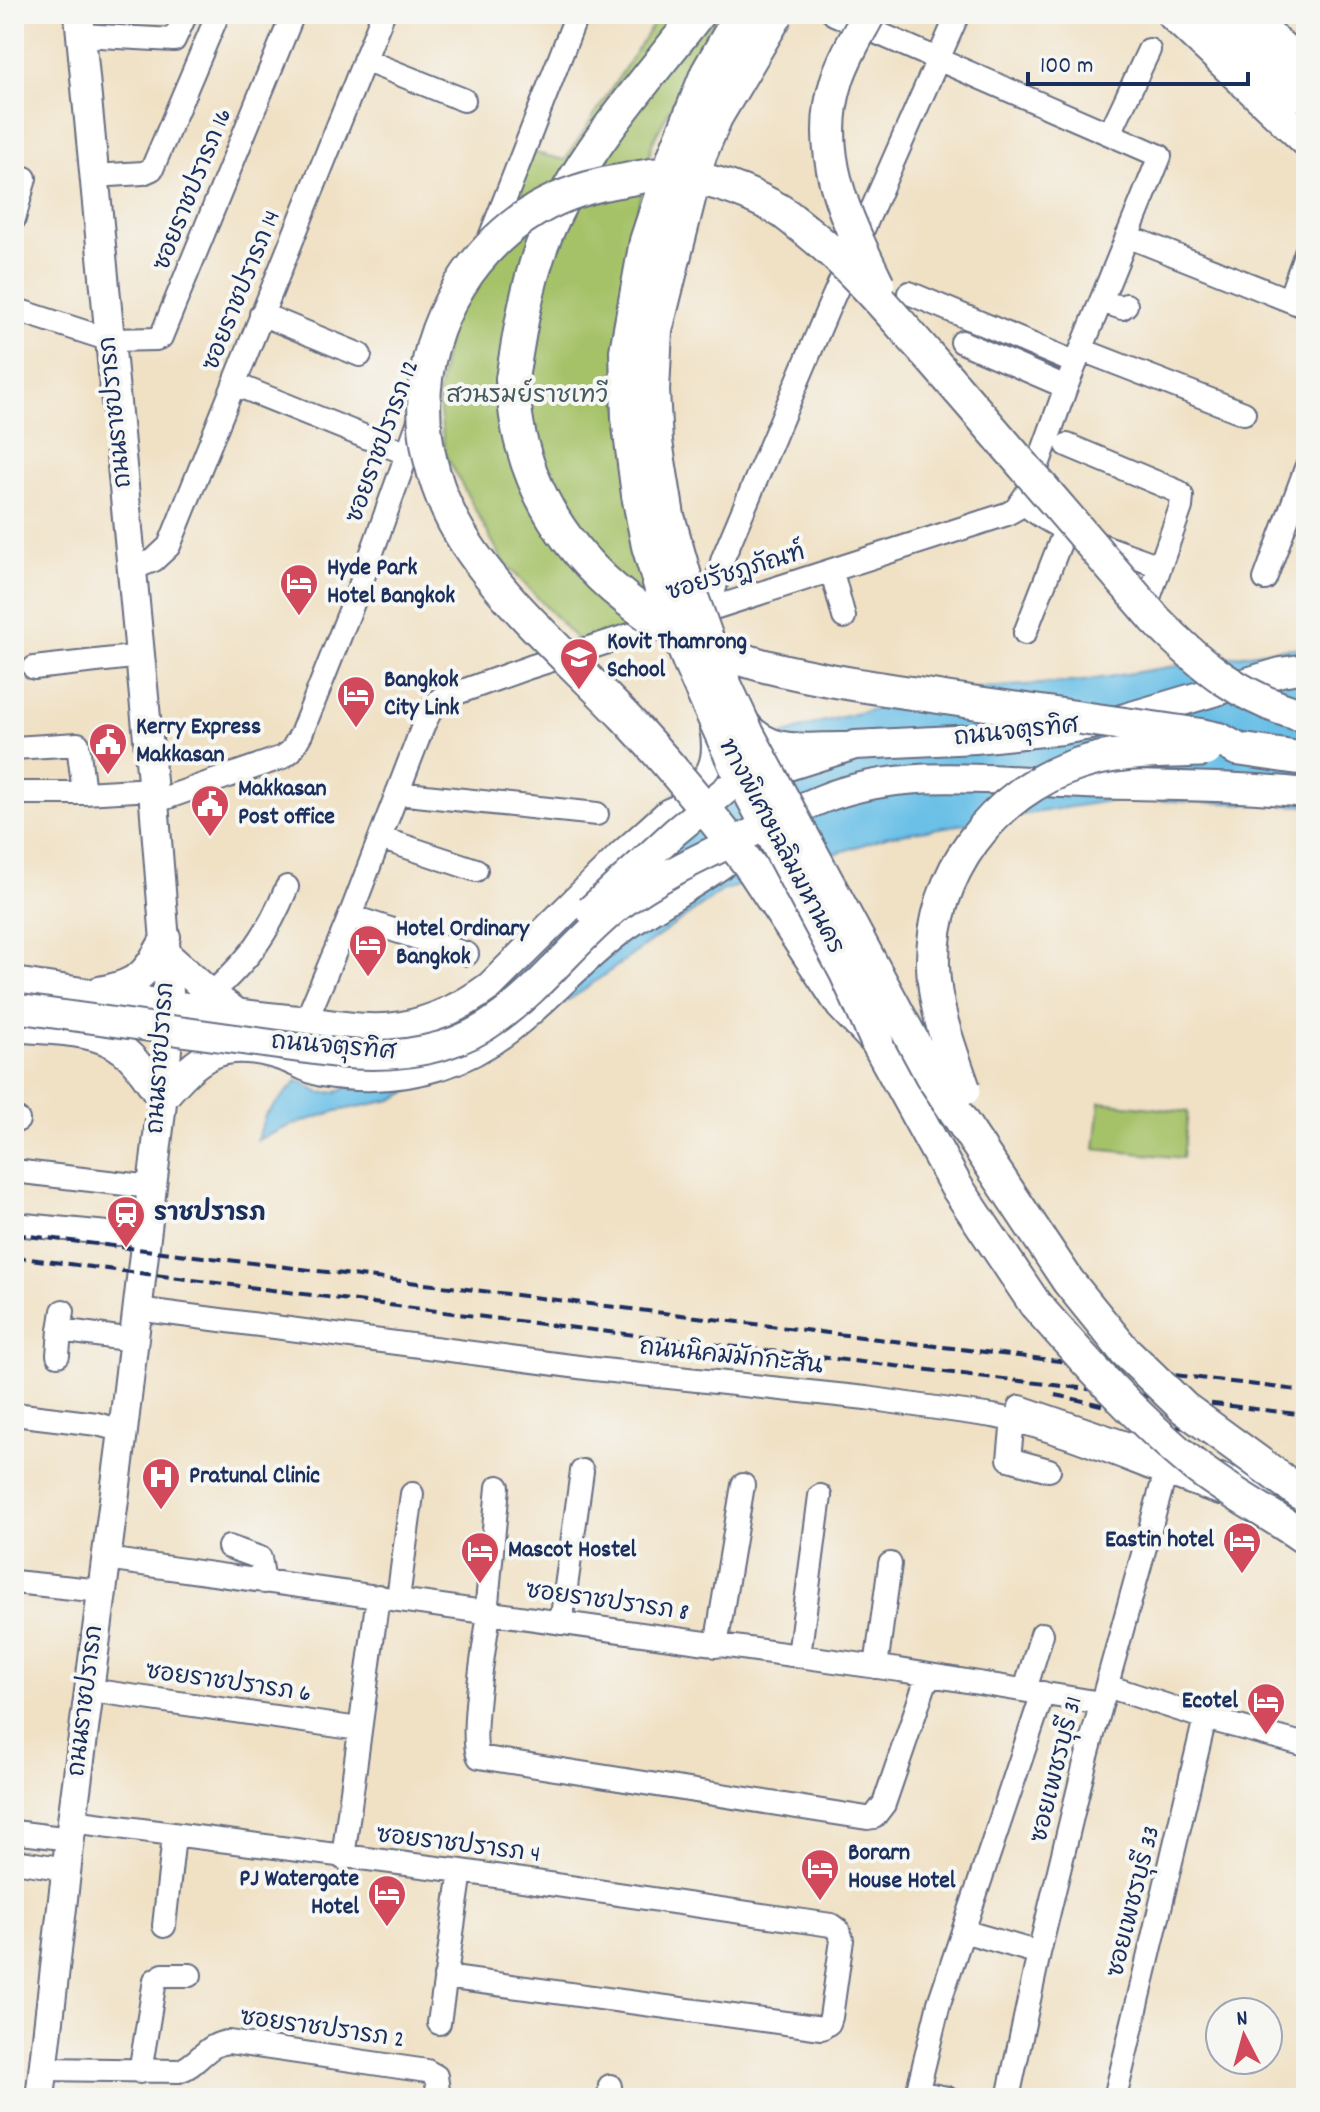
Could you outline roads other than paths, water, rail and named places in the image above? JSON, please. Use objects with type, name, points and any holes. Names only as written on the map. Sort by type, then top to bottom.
[{"type":"highway","points":[[698,14],[611,127],[571,185],[541,247],[522,317],[512,379],[516,419],[521,444],[535,481],[566,538],[592,570],[649,617],[733,657],[874,688],[1201,735],[1219,739],[1237,749]]},
{"type":"highway","name":"ทางพิเศษเฉลิมมหานคร","points":[[741,14],[707,73],[674,156],[643,255],[634,296],[626,367],[628,418],[648,546],[664,599],[735,765],[846,973],[877,1042],[956,1186],[1044,1314],[1103,1381],[1197,1467],[1301,1511]]},
{"type":"highway","name":"ทางพิเศษเฉลิมมหานคร","points":[[777,14],[722,105],[700,155],[656,330],[653,367],[655,417],[668,516],[692,598],[718,669],[748,734],[931,1075],[1068,1281],[1123,1349],[1184,1408],[1301,1511]]},
{"type":"highway","points":[[869,14],[837,80],[828,131],[829,156],[840,204],[901,304],[1156,620],[1185,650],[1243,693],[1285,711],[1306,716]]},
{"type":"highway","points":[[1173,14],[1306,140]]},
{"type":"highway","points":[[1218,14],[1306,99]]},
{"type":"highway","points":[[1258,52],[1306,90]]},
{"type":"highway","points":[[877,1042],[842,1005],[779,908],[717,822],[626,718],[510,598],[467,543],[451,518],[432,471],[425,405],[426,375],[433,337],[453,294],[477,262],[537,207],[611,182],[662,174],[722,184],[777,208],[901,304]]},
{"type":"highway","points":[[987,1157],[945,1033],[933,968],[938,919],[946,893],[967,848],[997,813],[1025,791],[1081,763],[1130,754],[1237,749],[1306,759]]},
{"type":"main road","name":"ถนนราชปรารภ","points":[[40,2098],[123,1431],[170,1005],[141,656],[80,24]]},
{"type":"main road","name":"ถนนจตุรทิศ","points":[[14,982],[239,1015],[341,1025],[376,1028],[433,1019],[465,1004],[490,986],[622,855],[669,813],[763,774],[855,745],[975,739],[1062,730],[1118,720],[1306,668]]},
{"type":"main road","name":"ถนนจตุรทิศ","points":[[14,1008],[336,1053],[375,1057],[407,1055],[468,1036],[498,1018],[619,906],[654,883],[774,822],[859,787],[940,778],[1306,793]]},
{"type":"main road","name":"ถนนจตุรทิศ","points":[[14,994],[377,1041],[404,1040],[429,1034],[485,1008],[633,870],[727,789]]},
{"type":"main road","name":"ถนนจตุรทิศ","points":[[162,1099],[181,1076],[221,1049],[250,1048],[320,1071],[352,1075],[396,1075],[464,1058],[515,1026],[623,929],[714,869],[774,822]]},
{"type":"main road","points":[[90,993],[124,987],[167,946],[211,994],[239,1015]]},
{"type":"main road","points":[[341,1025],[328,1037],[324,1046],[325,1055],[332,1065],[352,1075]]},
{"type":"main road","points":[[14,1027],[91,1035],[110,1043],[125,1051],[162,1099]]},
{"type":"street","points":[[80,24],[174,40],[186,14]]},
{"type":"street","points":[[94,176],[143,173],[152,169],[218,14]]},
{"type":"street","name":"ซอยราชปรารภ 16","points":[[14,309],[110,340],[156,339],[166,330],[293,14]]},
{"type":"street","name":"ซอยราชปรารภ 14","points":[[132,569],[154,560],[169,546],[383,14]]},
{"type":"street","name":"ซอยราชปรารภ 12","points":[[14,793],[153,796],[283,757],[291,751],[301,734],[351,610],[423,410],[577,14]]},
{"type":"street","points":[[669,813],[708,772],[714,755],[710,724],[668,623],[649,566],[635,504],[621,363],[641,244],[667,157],[702,70],[734,14]]},
{"type":"street","points":[[769,14],[708,121],[691,164],[667,266],[659,344],[660,411],[675,516],[724,673],[743,714],[759,734],[780,744],[855,745]]},
{"type":"street","points":[[834,14],[1160,156],[1022,502],[1040,518],[1065,530],[1159,566]]},
{"type":"street","points":[[705,610],[723,558],[828,309],[958,14]]},
{"type":"street","points":[[1188,14],[1306,99]]},
{"type":"street","points":[[1251,14],[1306,63]]},
{"type":"street","points":[[1110,133],[1149,50]]},
{"type":"street","points":[[364,60],[464,100]]},
{"type":"street","points":[[14,219],[25,178]]},
{"type":"street","points":[[1127,236],[1298,304],[1306,252]]},
{"type":"street","points":[[1102,301],[1122,308],[1126,305]]},
{"type":"street","points":[[901,304],[1079,357],[1244,413]]},
{"type":"street","points":[[261,314],[360,355]]},
{"type":"street","points":[[962,342],[1066,387]]},
{"type":"street","points":[[234,384],[408,454]]},
{"type":"street","points":[[1067,445],[1179,492],[1182,496],[1181,507],[1150,595]]},
{"type":"street","points":[[1265,579],[1306,468]]},
{"type":"street","name":"ซอยรัชฎภัณฑ์","points":[[306,1021],[423,726],[440,699],[459,690],[1007,514],[1022,502]]},
{"type":"street","points":[[1025,633],[1065,530]]},
{"type":"street","points":[[832,572],[844,617]]},
{"type":"street","points":[[34,668],[141,656]]},
{"type":"street","points":[[14,748],[78,744],[84,793]]},
{"type":"street","points":[[397,793],[597,814]]},
{"type":"street","points":[[380,838],[476,870]]},
{"type":"street","points":[[211,994],[261,942],[287,887]]},
{"type":"street","points":[[350,916],[467,954]]},
{"type":"street","points":[[14,1171],[151,1187]]},
{"type":"street","points":[[14,1224],[118,1234],[145,1232]]},
{"type":"street","name":"ถนนนิคมมักกะสัน","points":[[137,1303],[990,1402],[1052,1416],[1167,1467]]},
{"type":"street","name":"ถนนนิคมมักกะสัน","points":[[137,1303],[594,1369],[866,1398],[1013,1420],[1301,1511]]},
{"type":"street","points":[[58,1355],[62,1321],[133,1340]]},
{"type":"street","points":[[14,1414],[97,1424],[123,1431]]},
{"type":"street","points":[[1013,1420],[1009,1459],[1049,1470]]},
{"type":"street","name":"ซอยเพชรบุรี 31","points":[[1008,2098],[1039,1953],[1104,1694],[1167,1467]]},
{"type":"street","points":[[561,1623],[582,1471]]},
{"type":"street","points":[[716,1646],[743,1485]]},
{"type":"street","points":[[498,1487],[487,1603],[481,1607],[485,1612],[475,1748],[479,1757],[874,1817],[884,1804],[928,1675]]},
{"type":"street","points":[[343,1858],[359,1729],[412,1494]]},
{"type":"street","points":[[799,1656],[820,1496]]},
{"type":"street","points":[[229,1547],[260,1558],[264,1582]]},
{"type":"street","name":"ซอยราชปรารภ 8","points":[[106,1559],[1034,1691],[1104,1694],[1306,1745]]},
{"type":"street","points":[[876,1667],[890,1564]]},
{"type":"street","points":[[14,1582],[102,1591]]},
{"type":"street","points":[[947,2098],[916,2095],[930,2034],[1034,1691],[1042,1634]]},
{"type":"street","name":"ซอยราชปรารภ 6","points":[[89,1690],[359,1729]]},
{"type":"street","name":"ซอยเพชรบุรี 33","points":[[1115,2098],[1205,1718]]},
{"type":"street","name":"ซอยราชปรารภ 4","points":[[14,1832],[71,1830],[174,1836],[461,1871],[836,1928],[842,1935],[831,2017],[822,2028],[445,1977]]},
{"type":"street","points":[[164,1926],[174,1836]]},
{"type":"street","points":[[14,1861],[67,1869]]},
{"type":"street","points":[[439,2023],[461,1871]]},
{"type":"street","points":[[963,1931],[1039,1953]]},
{"type":"street","points":[[140,2072],[155,1980],[163,1975],[190,1975]]},
{"type":"street","name":"ซอยราชปรารภ 2","points":[[44,2069],[140,2072],[186,2069],[209,2048],[220,2042],[229,2042],[427,2071],[436,2076],[439,2098]]},
{"type":"water","points":[[1306,647],[1306,806],[1121,799],[889,836],[722,891],[575,996],[447,1072],[392,1100],[337,1111],[257,1140],[265,1116],[298,1080],[320,1093],[337,1092],[353,1085],[483,988],[551,904],[715,759],[817,723],[954,690],[1083,681]]},
{"type":"railway","points":[[14,1234],[1306,1391]]},
{"type":"railway","points":[[14,1257],[467,1315],[1306,1415]]},
{"type":"railway","points":[[1055,1395],[1182,1428],[1306,1472]]},
{"type":"place","name":"Hyde Park Hotel Bangkok","points":[[299,617]]},
{"type":"place","name":"Kovit Thamrong School","points":[[579,691]]},
{"type":"place","name":"Bangkok City Link","points":[[356,729]]},
{"type":"place","name":"Kerry Express Makkasan","points":[[108,776]]},
{"type":"place","name":"Makkasan Post office","points":[[210,838]]},
{"type":"place","name":"Hotel Ordinary Bangkok","points":[[368,978]]},
{"type":"place","name":"ราชปรารภ","points":[[126,1249]]},
{"type":"place","name":"Pratunal Clinic","points":[[161,1511]]},
{"type":"place","name":"Eastin hotel","points":[[1242,1575]]},
{"type":"place","name":"Mascot Hostel","points":[[480,1585]]},
{"type":"place","name":"Ecotel","points":[[1266,1736]]},
{"type":"place","name":"Borarn House Hotel","points":[[820,1902]]},
{"type":"place","name":"PJ Watergate Hotel","points":[[387,1928]]},
{"type":"park label","name":"สวนรมย์ราชเทวี","points":[[527,397]]}]
